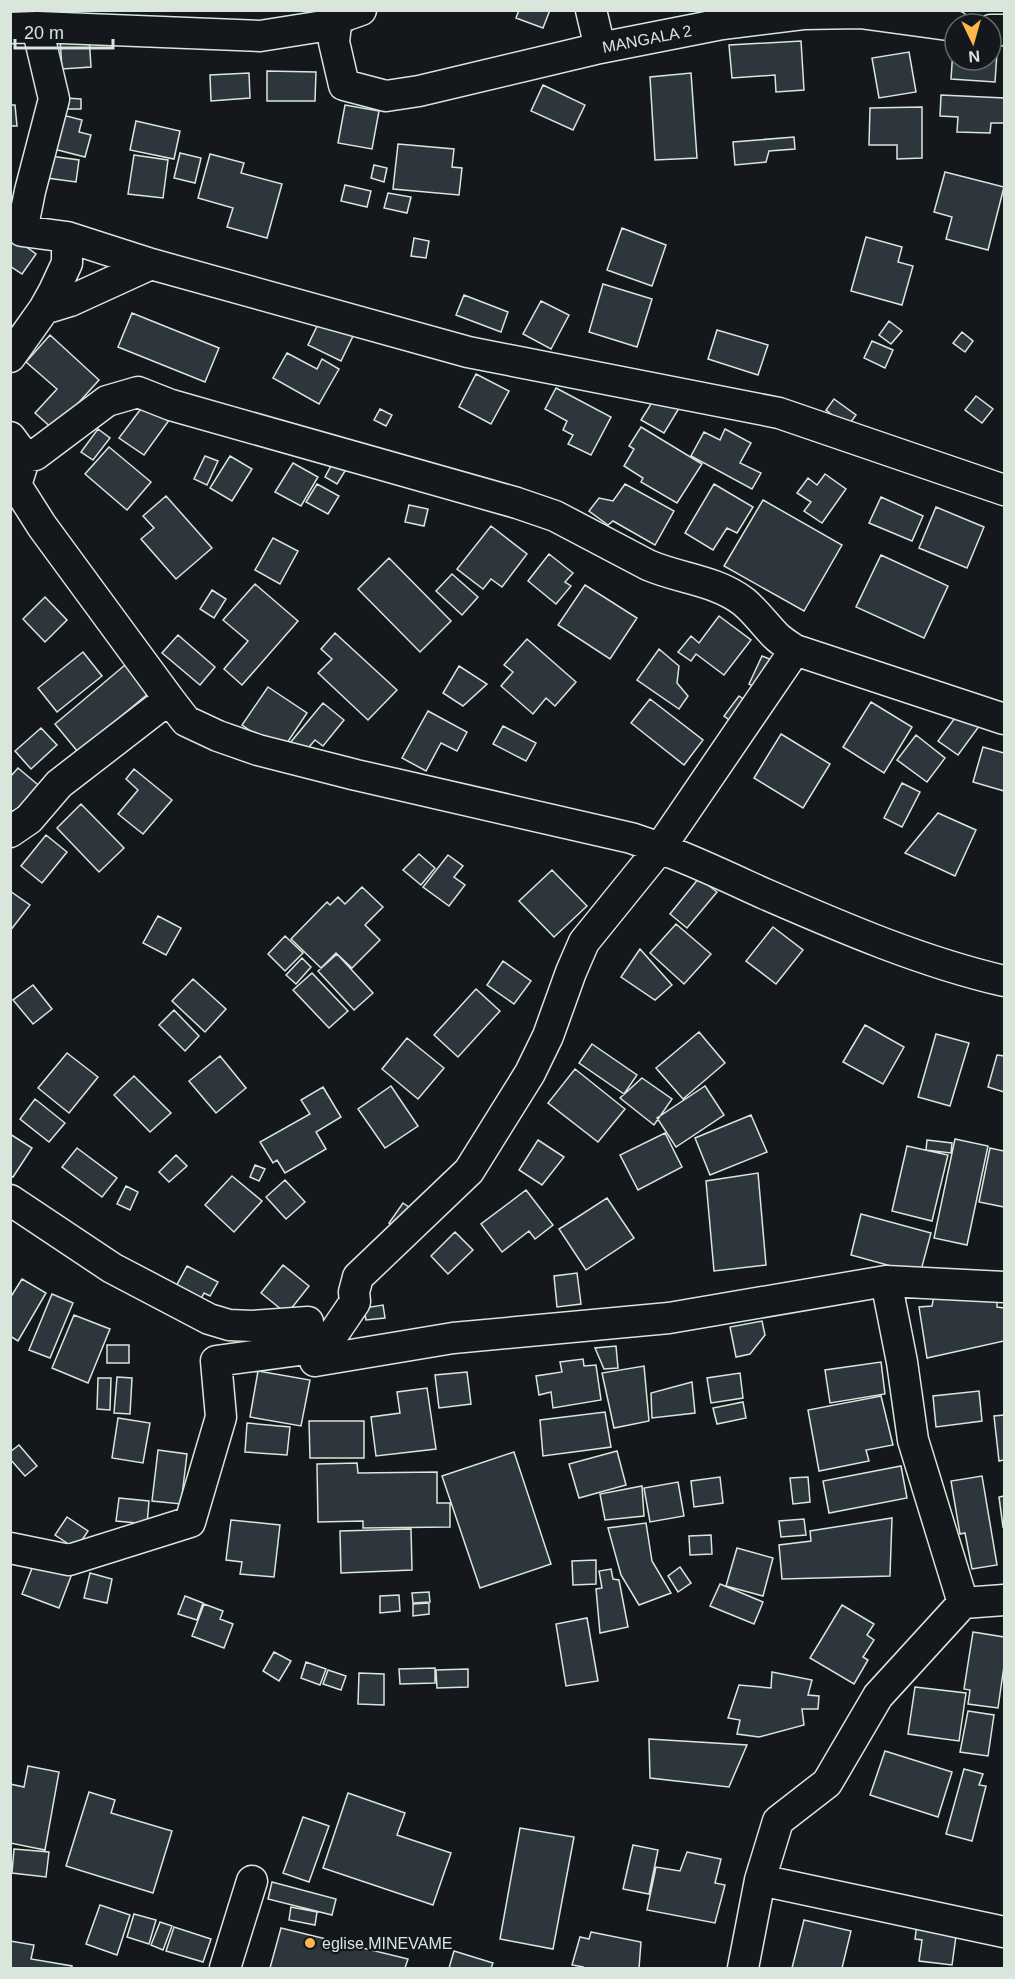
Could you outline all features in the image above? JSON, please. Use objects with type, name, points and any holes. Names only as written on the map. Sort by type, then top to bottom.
[{"type":"street","points":[[591,10],[600,48]]},
{"type":"street","name":"MANGALA 2","points":[[349,17],[334,42],[344,85],[386,96],[419,91],[600,48],[722,24],[803,14],[860,13],[943,24]]},
{"type":"street","points":[[349,17],[260,36],[24,27],[54,99],[30,190],[22,231],[67,237],[151,264],[468,352],[779,414],[1005,490]]},
{"type":"street","points":[[10,357],[44,309],[67,263],[67,237]]},
{"type":"street","points":[[44,309],[70,301],[151,264]]},
{"type":"street","points":[[1005,718],[795,650],[777,637],[744,602],[721,588],[648,565],[555,516],[518,503],[171,405],[138,392],[107,401],[35,455],[18,447],[16,484],[42,526],[186,721],[218,736],[258,750],[356,775],[631,838],[660,848],[823,919],[918,955],[977,975],[1005,981]]},
{"type":"street","points":[[795,650],[660,848],[584,942],[548,1036],[530,1073],[469,1171],[358,1277],[354,1292],[355,1302],[315,1361],[453,1338],[669,1318],[886,1281],[1005,1287]]},
{"type":"street","points":[[10,832],[29,819],[60,784],[169,699]]},
{"type":"street","points":[[10,1200],[112,1268],[209,1319],[229,1326],[308,1322],[307,1349],[216,1361],[221,1418],[190,1522],[69,1560],[10,1548]]},
{"type":"street","points":[[886,1281],[902,1362],[913,1440],[963,1603]]},
{"type":"street","points":[[743,1968],[760,1880],[778,1821],[827,1783],[878,1696],[963,1603],[1005,1600]]},
{"type":"street","points":[[760,1880],[1005,1932]]},
{"type":"street","points":[[225,1968],[252,1881]]},
{"type":"building","points":[[519,10],[550,10],[543,28],[516,18]]},
{"type":"building","points":[[89,36],[91,67],[62,69],[60,38]]},
{"type":"building","points":[[801,41],[804,90],[776,92],[775,75],[732,78],[729,45]]},
{"type":"building","points":[[909,52],[916,92],[879,98],[872,58]]},
{"type":"building","points":[[267,71],[316,72],[315,101],[267,101]]},
{"type":"building","points":[[951,72],[996,72],[995,82],[951,79]]},
{"type":"building","points":[[249,73],[250,98],[211,101],[210,75]]},
{"type":"building","points":[[691,73],[697,158],[655,160],[650,77]]},
{"type":"building","points":[[543,85],[585,105],[573,130],[531,111]]},
{"type":"building","points":[[941,95],[1004,98],[1004,123],[991,123],[990,133],[957,132],[958,117],[940,116]]},
{"type":"building","points":[[66,98],[81,99],[81,109],[66,109]]},
{"type":"building","points":[[10,105],[15,105],[17,126],[10,126]]},
{"type":"building","points":[[345,105],[379,111],[372,149],[338,143]]},
{"type":"building","points":[[922,107],[922,158],[897,159],[897,145],[869,145],[870,108]]},
{"type":"building","points":[[55,113],[82,120],[79,132],[91,135],[85,157],[46,147]]},
{"type":"building","points":[[136,121],[180,131],[174,159],[130,150]]},
{"type":"building","points":[[794,137],[795,149],[769,151],[766,162],[735,165],[733,142]]},
{"type":"building","points":[[398,144],[454,149],[452,167],[462,168],[459,195],[393,189]]},
{"type":"building","points":[[180,153],[201,158],[195,183],[174,178]]},
{"type":"building","points":[[210,154],[244,163],[241,173],[282,184],[267,238],[227,227],[233,208],[198,198]]},
{"type":"building","points":[[134,155],[168,160],[163,198],[128,194]]},
{"type":"building","points":[[50,156],[79,160],[76,182],[47,178]]},
{"type":"building","points":[[374,165],[387,168],[384,182],[371,178]]},
{"type":"building","points":[[945,172],[1004,187],[988,250],[946,239],[952,217],[934,212]]},
{"type":"building","points":[[345,185],[371,191],[367,207],[341,201]]},
{"type":"building","points":[[388,193],[411,197],[407,213],[384,208]]},
{"type":"building","points":[[622,228],[666,245],[652,286],[607,270]]},
{"type":"building","points":[[10,235],[36,254],[22,274],[10,266]]},
{"type":"building","points":[[866,237],[902,247],[898,262],[913,266],[902,305],[851,291]]},
{"type":"building","points":[[414,238],[429,241],[426,258],[411,256]]},
{"type":"building","points":[[603,284],[652,299],[637,347],[589,332]]},
{"type":"building","points":[[464,295],[508,312],[501,332],[456,315]]},
{"type":"building","points":[[541,301],[569,315],[551,349],[523,334]]},
{"type":"building","points":[[132,313],[219,348],[205,382],[118,347]]},
{"type":"building","points":[[321,318],[354,334],[341,361],[308,345]]},
{"type":"building","points":[[889,321],[902,331],[891,344],[879,335]]},
{"type":"building","points":[[717,330],[768,345],[758,375],[708,359]]},
{"type":"building","points":[[962,332],[973,341],[965,352],[953,343]]},
{"type":"building","points":[[50,335],[99,380],[54,430],[35,413],[57,389],[26,362]]},
{"type":"building","points":[[872,341],[893,350],[885,368],[864,358]]},
{"type":"building","points":[[287,353],[317,369],[322,359],[339,369],[319,404],[273,378]]},
{"type":"building","points":[[476,374],[509,391],[491,424],[459,407]]},
{"type":"building","points":[[556,388],[611,417],[591,455],[568,444],[573,435],[563,430],[567,421],[545,409]]},
{"type":"building","points":[[659,391],[681,405],[664,433],[641,420]]},
{"type":"building","points":[[976,396],[993,409],[982,423],[965,410]]},
{"type":"building","points":[[834,399],[856,415],[847,427],[826,410]]},
{"type":"building","points":[[146,402],[170,419],[144,455],[119,438]]},
{"type":"building","points":[[380,409],[392,415],[386,426],[374,420]]},
{"type":"building","points":[[641,427],[702,464],[677,503],[641,482],[643,478],[624,466],[634,449],[629,446]]},
{"type":"building","points":[[98,429],[110,438],[93,460],[81,452]]},
{"type":"building","points":[[725,429],[751,443],[740,463],[761,473],[752,489],[691,456],[704,432],[720,440]]},
{"type":"building","points":[[109,447],[151,482],[127,510],[85,474]]},
{"type":"building","points":[[205,456],[218,461],[207,485],[194,479]]},
{"type":"building","points":[[230,456],[252,469],[232,501],[210,488]]},
{"type":"building","points":[[293,463],[318,477],[301,506],[275,492]]},
{"type":"building","points":[[332,464],[345,471],[337,484],[325,477]]},
{"type":"building","points":[[825,474],[846,489],[822,523],[804,511],[811,502],[797,493],[808,478],[817,485]]},
{"type":"building","points":[[317,484],[339,496],[328,514],[306,502]]},
{"type":"building","points":[[625,484],[674,511],[655,545],[613,521],[608,525],[589,511],[599,498],[613,501]]},
{"type":"building","points":[[714,484],[753,507],[737,533],[727,528],[713,550],[685,533]]},
{"type":"building","points":[[166,496],[212,548],[176,579],[141,539],[154,528],[143,516]]},
{"type":"building","points":[[881,497],[923,516],[912,541],[869,523]]},
{"type":"building","points":[[763,500],[842,545],[804,611],[724,566]]},
{"type":"building","points":[[409,505],[428,509],[424,526],[405,522]]},
{"type":"building","points":[[936,507],[984,527],[967,568],[919,548]]},
{"type":"building","points":[[491,526],[527,554],[502,587],[491,579],[483,589],[457,569]]},
{"type":"building","points":[[273,538],[298,551],[280,584],[255,570]]},
{"type":"building","points":[[549,554],[573,573],[565,582],[571,586],[556,604],[528,581]]},
{"type":"building","points":[[881,555],[948,586],[924,638],[856,607]]},
{"type":"building","points":[[389,558],[451,621],[420,652],[358,589]]},
{"type":"building","points":[[452,574],[478,597],[462,615],[436,591]]},
{"type":"building","points":[[255,584],[298,621],[242,685],[224,669],[248,641],[223,620]]},
{"type":"building","points":[[585,585],[637,618],[610,659],[558,625]]},
{"type":"building","points":[[212,590],[226,599],[214,618],[200,609]]},
{"type":"building","points":[[45,597],[67,620],[45,642],[23,619]]},
{"type":"building","points":[[719,616],[751,640],[724,675],[696,654],[691,661],[678,652],[691,636],[699,643]]},
{"type":"building","points":[[335,633],[397,690],[368,720],[318,673],[332,659],[321,649]]},
{"type":"building","points":[[178,635],[215,667],[200,685],[162,653]]},
{"type":"building","points":[[527,639],[576,682],[555,706],[546,698],[533,714],[501,686],[513,672],[504,665]]},
{"type":"building","points":[[659,649],[679,666],[677,683],[688,696],[679,709],[637,680]]},
{"type":"building","points":[[83,652],[102,676],[57,712],[38,688]]},
{"type":"building","points":[[762,656],[779,663],[765,691],[749,684]]},
{"type":"building","points":[[125,665],[149,693],[78,752],[55,724]]},
{"type":"building","points":[[459,666],[487,684],[463,706],[443,693]]},
{"type":"building","points":[[268,687],[307,713],[281,752],[242,725]]},
{"type":"building","points":[[739,696],[755,707],[740,728],[724,716]]},
{"type":"building","points":[[650,699],[703,740],[684,765],[631,723]]},
{"type":"building","points":[[871,702],[912,727],[884,773],[843,747]]},
{"type":"building","points":[[323,703],[344,720],[323,746],[315,740],[303,754],[290,743]]},
{"type":"building","points":[[428,711],[467,732],[457,751],[441,743],[426,771],[402,758]]},
{"type":"building","points":[[960,711],[980,725],[958,755],[938,741]]},
{"type":"building","points":[[503,726],[536,743],[526,761],[493,744]]},
{"type":"building","points":[[41,728],[57,745],[31,769],[15,751]]},
{"type":"building","points":[[781,734],[830,764],[803,808],[754,778]]},
{"type":"building","points":[[916,735],[945,758],[927,782],[897,760]]},
{"type":"building","points":[[983,747],[1004,753],[1004,791],[973,782]]},
{"type":"building","points":[[18,768],[43,789],[20,817],[10,809],[10,777]]},
{"type":"building","points":[[134,769],[172,800],[143,834],[118,814],[138,790],[126,779]]},
{"type":"building","points":[[902,783],[920,792],[902,827],[884,818]]},
{"type":"building","points":[[81,804],[124,848],[99,872],[57,828]]},
{"type":"building","points":[[938,813],[976,830],[955,876],[905,853]]},
{"type":"building","points":[[46,835],[67,852],[42,883],[21,866]]},
{"type":"building","points":[[419,854],[435,868],[421,885],[403,870]]},
{"type":"building","points":[[448,855],[463,866],[454,877],[465,885],[449,906],[423,887]]},
{"type":"building","points":[[552,870],[587,906],[554,937],[519,901]]},
{"type":"building","points":[[699,878],[717,892],[687,928],[670,914]]},
{"type":"building","points":[[362,887],[383,907],[365,925],[380,940],[352,968],[336,953],[321,968],[291,939],[327,902],[330,905],[338,897],[345,904]]},
{"type":"building","points":[[10,891],[30,905],[10,931]]},
{"type":"building","points":[[158,916],[181,928],[166,955],[143,943]]},
{"type":"building","points":[[676,924],[711,954],[684,984],[650,953]]},
{"type":"building","points":[[773,927],[803,950],[776,984],[746,961]]},
{"type":"building","points":[[285,936],[303,953],[285,971],[268,954]]},
{"type":"building","points":[[640,949],[672,985],[655,1000],[621,977]]},
{"type":"building","points":[[337,954],[373,993],[354,1010],[318,971]]},
{"type":"building","points":[[302,958],[311,967],[296,984],[286,975]]},
{"type":"building","points":[[503,961],[531,981],[514,1004],[487,985]]},
{"type":"building","points":[[312,973],[348,1011],[329,1028],[293,990]]},
{"type":"building","points":[[193,979],[226,1009],[205,1032],[172,1001]]},
{"type":"building","points":[[33,985],[52,1009],[33,1024],[13,1000]]},
{"type":"building","points":[[476,989],[500,1011],[458,1057],[434,1035]]},
{"type":"building","points":[[174,1010],[199,1036],[185,1051],[159,1025]]},
{"type":"building","points":[[865,1025],[904,1047],[883,1084],[843,1062]]},
{"type":"building","points":[[699,1032],[725,1063],[683,1099],[656,1068]]},
{"type":"building","points":[[936,1034],[969,1043],[950,1106],[918,1097]]},
{"type":"building","points":[[407,1038],[444,1068],[418,1099],[382,1069]]},
{"type":"building","points":[[592,1044],[637,1075],[624,1094],[579,1063]]},
{"type":"building","points":[[67,1053],[98,1077],[69,1113],[38,1088]]},
{"type":"building","points":[[997,1055],[1004,1056],[1004,1092],[988,1087]]},
{"type":"building","points":[[220,1056],[246,1088],[216,1113],[189,1081]]},
{"type":"building","points":[[575,1069],[625,1109],[598,1142],[548,1103]]},
{"type":"building","points":[[134,1076],[171,1113],[150,1132],[114,1095]]},
{"type":"building","points":[[642,1078],[672,1099],[654,1125],[620,1098]]},
{"type":"building","points":[[391,1086],[418,1126],[385,1148],[358,1109]]},
{"type":"building","points":[[705,1086],[724,1115],[676,1147],[657,1118]]},
{"type":"building","points":[[323,1087],[341,1117],[316,1132],[326,1149],[285,1173],[277,1160],[273,1163],[260,1142],[310,1114],[301,1100]]},
{"type":"building","points":[[35,1099],[65,1123],[49,1142],[20,1119]]},
{"type":"building","points":[[751,1115],[767,1152],[710,1175],[695,1138]]},
{"type":"building","points":[[665,1133],[682,1167],[638,1190],[620,1155]]},
{"type":"building","points":[[10,1134],[32,1148],[13,1177],[10,1176]]},
{"type":"building","points":[[955,1139],[988,1146],[967,1245],[934,1238]]},
{"type":"building","points":[[538,1140],[564,1157],[542,1185],[519,1170]]},
{"type":"building","points":[[927,1140],[952,1143],[951,1153],[926,1150]]},
{"type":"building","points":[[907,1146],[948,1155],[932,1221],[892,1211]]},
{"type":"building","points":[[77,1148],[117,1178],[102,1197],[62,1167]]},
{"type":"building","points":[[990,1148],[1004,1151],[1004,1207],[979,1202]]},
{"type":"building","points":[[176,1155],[187,1166],[169,1182],[159,1172]]},
{"type":"building","points":[[255,1165],[265,1169],[259,1181],[250,1177]]},
{"type":"building","points":[[758,1173],[766,1265],[714,1271],[706,1181]]},
{"type":"building","points":[[232,1176],[262,1201],[234,1232],[205,1205]]},
{"type":"building","points":[[285,1180],[305,1202],[286,1219],[266,1197]]},
{"type":"building","points":[[126,1186],[138,1192],[130,1210],[117,1204]]},
{"type":"building","points":[[526,1190],[553,1225],[535,1239],[529,1231],[502,1252],[481,1224]]},
{"type":"building","points":[[607,1198],[634,1238],[586,1270],[559,1229]]},
{"type":"building","points":[[403,1203],[416,1212],[403,1233],[389,1223]]},
{"type":"building","points":[[861,1214],[931,1233],[920,1274],[851,1255]]},
{"type":"building","points":[[455,1232],[473,1250],[448,1274],[431,1256]]},
{"type":"building","points":[[283,1265],[309,1286],[287,1314],[261,1293]]},
{"type":"building","points":[[187,1266],[218,1282],[210,1296],[204,1293],[198,1305],[173,1292]]},
{"type":"building","points":[[577,1273],[581,1304],[557,1307],[554,1276]]},
{"type":"building","points":[[22,1279],[46,1293],[18,1341],[10,1336],[10,1298]]},
{"type":"building","points":[[52,1294],[73,1303],[50,1358],[29,1350]]},
{"type":"building","points":[[934,1295],[997,1302],[997,1307],[1004,1308],[1004,1341],[927,1358],[919,1307],[932,1306]]},
{"type":"building","points":[[383,1305],[385,1318],[366,1320],[364,1308]]},
{"type":"building","points":[[74,1315],[110,1329],[88,1383],[52,1368]]},
{"type":"building","points":[[762,1321],[765,1335],[750,1354],[736,1357],[730,1327]]},
{"type":"building","points":[[107,1345],[129,1345],[129,1363],[107,1363]]},
{"type":"building","points":[[616,1346],[618,1368],[604,1369],[595,1348]]},
{"type":"building","points":[[583,1359],[584,1366],[596,1365],[601,1400],[553,1408],[551,1392],[539,1395],[536,1376],[562,1372],[560,1362]]},
{"type":"building","points":[[881,1362],[885,1394],[830,1403],[825,1370]]},
{"type":"building","points":[[644,1366],[649,1421],[614,1428],[602,1373]]},
{"type":"building","points":[[258,1371],[310,1380],[301,1426],[250,1417]]},
{"type":"building","points":[[467,1372],[471,1404],[439,1408],[435,1375]]},
{"type":"building","points":[[740,1373],[743,1398],[711,1403],[707,1378]]},
{"type":"building","points":[[117,1377],[132,1378],[130,1414],[114,1413]]},
{"type":"building","points":[[98,1378],[111,1378],[110,1410],[97,1409]]},
{"type":"building","points":[[692,1382],[695,1413],[652,1418],[651,1393]]},
{"type":"building","points":[[427,1388],[436,1449],[376,1456],[371,1417],[400,1413],[397,1392]]},
{"type":"building","points":[[979,1391],[982,1421],[936,1427],[933,1396]]},
{"type":"building","points":[[881,1396],[893,1445],[866,1450],[869,1461],[819,1471],[808,1410]]},
{"type":"building","points":[[743,1402],[746,1418],[717,1424],[713,1408]]},
{"type":"building","points":[[605,1412],[611,1447],[543,1456],[540,1420]]},
{"type":"building","points":[[1004,1415],[1004,1460],[999,1461],[994,1416]]},
{"type":"building","points":[[118,1418],[150,1423],[143,1463],[112,1458]]},
{"type":"building","points":[[309,1421],[364,1421],[364,1458],[310,1458]]},
{"type":"building","points":[[247,1423],[290,1427],[287,1455],[245,1452]]},
{"type":"building","points":[[19,1445],[37,1466],[25,1476],[10,1459],[10,1452]]},
{"type":"building","points":[[158,1450],[187,1454],[181,1504],[152,1501]]},
{"type":"building","points":[[617,1451],[626,1485],[579,1498],[569,1464]]},
{"type":"building","points":[[514,1452],[551,1564],[480,1588],[442,1476]]},
{"type":"building","points":[[357,1463],[358,1473],[437,1472],[437,1503],[450,1503],[450,1527],[363,1528],[363,1521],[318,1522],[317,1464]]},
{"type":"building","points":[[901,1466],[907,1498],[829,1513],[823,1481]]},
{"type":"building","points":[[982,1476],[997,1565],[972,1569],[965,1533],[960,1534],[951,1481]]},
{"type":"building","points":[[720,1477],[723,1503],[694,1507],[691,1481]]},
{"type":"building","points":[[808,1477],[810,1502],[793,1504],[790,1478]]},
{"type":"building","points":[[678,1482],[684,1516],[650,1522],[644,1488]]},
{"type":"building","points":[[642,1486],[644,1516],[605,1520],[600,1494]]},
{"type":"building","points":[[1004,1496],[1004,1526],[1003,1527],[999,1497]]},
{"type":"building","points":[[119,1498],[149,1501],[147,1524],[116,1521]]},
{"type":"building","points":[[67,1517],[88,1531],[76,1549],[55,1535]]},
{"type":"building","points":[[892,1518],[890,1576],[782,1579],[779,1545],[811,1541],[810,1531]]},
{"type":"building","points":[[804,1519],[806,1535],[781,1537],[779,1521]]},
{"type":"building","points":[[231,1520],[280,1525],[274,1577],[240,1574],[242,1562],[226,1560]]},
{"type":"building","points":[[646,1523],[652,1561],[671,1593],[639,1605],[621,1575],[608,1528]]},
{"type":"building","points":[[411,1529],[412,1570],[341,1573],[340,1531]]},
{"type":"building","points":[[711,1535],[712,1554],[690,1555],[689,1536]]},
{"type":"building","points":[[737,1548],[773,1558],[763,1596],[726,1586]]},
{"type":"building","points":[[36,1558],[73,1571],[59,1608],[22,1594]]},
{"type":"building","points":[[596,1560],[596,1584],[573,1585],[572,1561]]},
{"type":"building","points":[[680,1567],[691,1583],[678,1592],[668,1576]]},
{"type":"building","points":[[611,1569],[613,1579],[619,1580],[628,1627],[600,1633],[596,1589],[602,1588],[599,1571]]},
{"type":"building","points":[[90,1573],[112,1579],[107,1603],[84,1598]]},
{"type":"building","points":[[720,1584],[763,1602],[754,1624],[710,1606]]},
{"type":"building","points":[[429,1592],[430,1602],[413,1603],[412,1593]]},
{"type":"building","points":[[399,1595],[400,1611],[380,1613],[380,1596]]},
{"type":"building","points":[[185,1596],[203,1603],[197,1620],[178,1614]]},
{"type":"building","points":[[429,1603],[429,1614],[413,1616],[413,1604]]},
{"type":"building","points":[[204,1604],[223,1611],[220,1619],[233,1624],[224,1648],[192,1636]]},
{"type":"building","points":[[842,1605],[874,1624],[867,1635],[874,1640],[863,1657],[868,1660],[854,1684],[810,1658]]},
{"type":"building","points":[[587,1618],[598,1681],[566,1686],[556,1624]]},
{"type":"building","points":[[973,1632],[1004,1637],[1004,1666],[998,1708],[968,1704],[970,1690],[964,1689]]},
{"type":"building","points":[[274,1652],[291,1661],[279,1681],[263,1671]]},
{"type":"building","points":[[306,1662],[326,1669],[320,1685],[301,1678]]},
{"type":"building","points":[[435,1668],[435,1683],[400,1684],[399,1669]]},
{"type":"building","points":[[468,1669],[468,1687],[437,1688],[436,1670]]},
{"type":"building","points":[[328,1670],[346,1676],[341,1690],[323,1684]]},
{"type":"building","points":[[772,1672],[812,1680],[808,1695],[819,1696],[818,1709],[802,1709],[804,1725],[759,1737],[737,1734],[740,1720],[728,1718],[739,1685],[771,1688]]},
{"type":"building","points":[[359,1673],[384,1674],[384,1705],[358,1704]]},
{"type":"building","points":[[915,1687],[966,1693],[959,1741],[908,1734]]},
{"type":"building","points":[[968,1711],[994,1715],[988,1756],[960,1752]]},
{"type":"building","points":[[649,1739],[747,1745],[729,1787],[650,1778]]},
{"type":"building","points":[[885,1751],[952,1772],[938,1817],[870,1795]]},
{"type":"building","points":[[28,1766],[59,1772],[45,1850],[10,1843],[10,1784],[24,1787]]},
{"type":"building","points":[[964,1769],[983,1774],[979,1785],[986,1786],[972,1841],[946,1834]]},
{"type":"building","points":[[89,1792],[115,1800],[111,1813],[172,1831],[153,1893],[66,1866]]},
{"type":"building","points":[[348,1793],[405,1813],[397,1835],[451,1853],[433,1905],[323,1868]]},
{"type":"building","points":[[303,1817],[329,1826],[309,1882],[283,1873]]},
{"type":"building","points":[[520,1828],[574,1837],[553,1949],[500,1939]]},
{"type":"building","points":[[633,1845],[658,1850],[649,1894],[623,1889]]},
{"type":"building","points":[[14,1849],[49,1852],[46,1877],[12,1873]]},
{"type":"building","points":[[687,1852],[721,1859],[715,1883],[725,1885],[715,1923],[647,1910],[656,1867],[680,1871]]},
{"type":"building","points":[[272,1882],[336,1899],[332,1915],[268,1899]]},
{"type":"building","points":[[100,1905],[130,1915],[117,1955],[86,1944]]},
{"type":"building","points":[[291,1907],[317,1912],[315,1925],[289,1920]]},
{"type":"building","points":[[134,1914],[156,1920],[149,1944],[127,1937]]},
{"type":"building","points":[[804,1920],[851,1931],[842,1968],[792,1968]]},
{"type":"building","points":[[160,1922],[172,1926],[163,1950],[151,1945]]},
{"type":"building","points":[[917,1923],[957,1929],[952,1965],[919,1961],[922,1940],[915,1939]]},
{"type":"building","points":[[174,1927],[211,1939],[203,1962],[166,1951]]},
{"type":"building","name":"eglise MINEVAME","points":[[281,1928],[408,1959],[405,1968],[270,1968]]},
{"type":"building","points":[[591,1932],[641,1942],[639,1968],[583,1968],[572,1965],[580,1937],[589,1939]]},
{"type":"building","points":[[10,1941],[34,1945],[31,1959],[72,1966],[72,1968],[10,1968]]},
{"type":"building","points":[[454,1951],[493,1963],[491,1968],[449,1968]]},
{"type":"place","name":"eglise MINEVAME","points":[[310,1943]]}]
